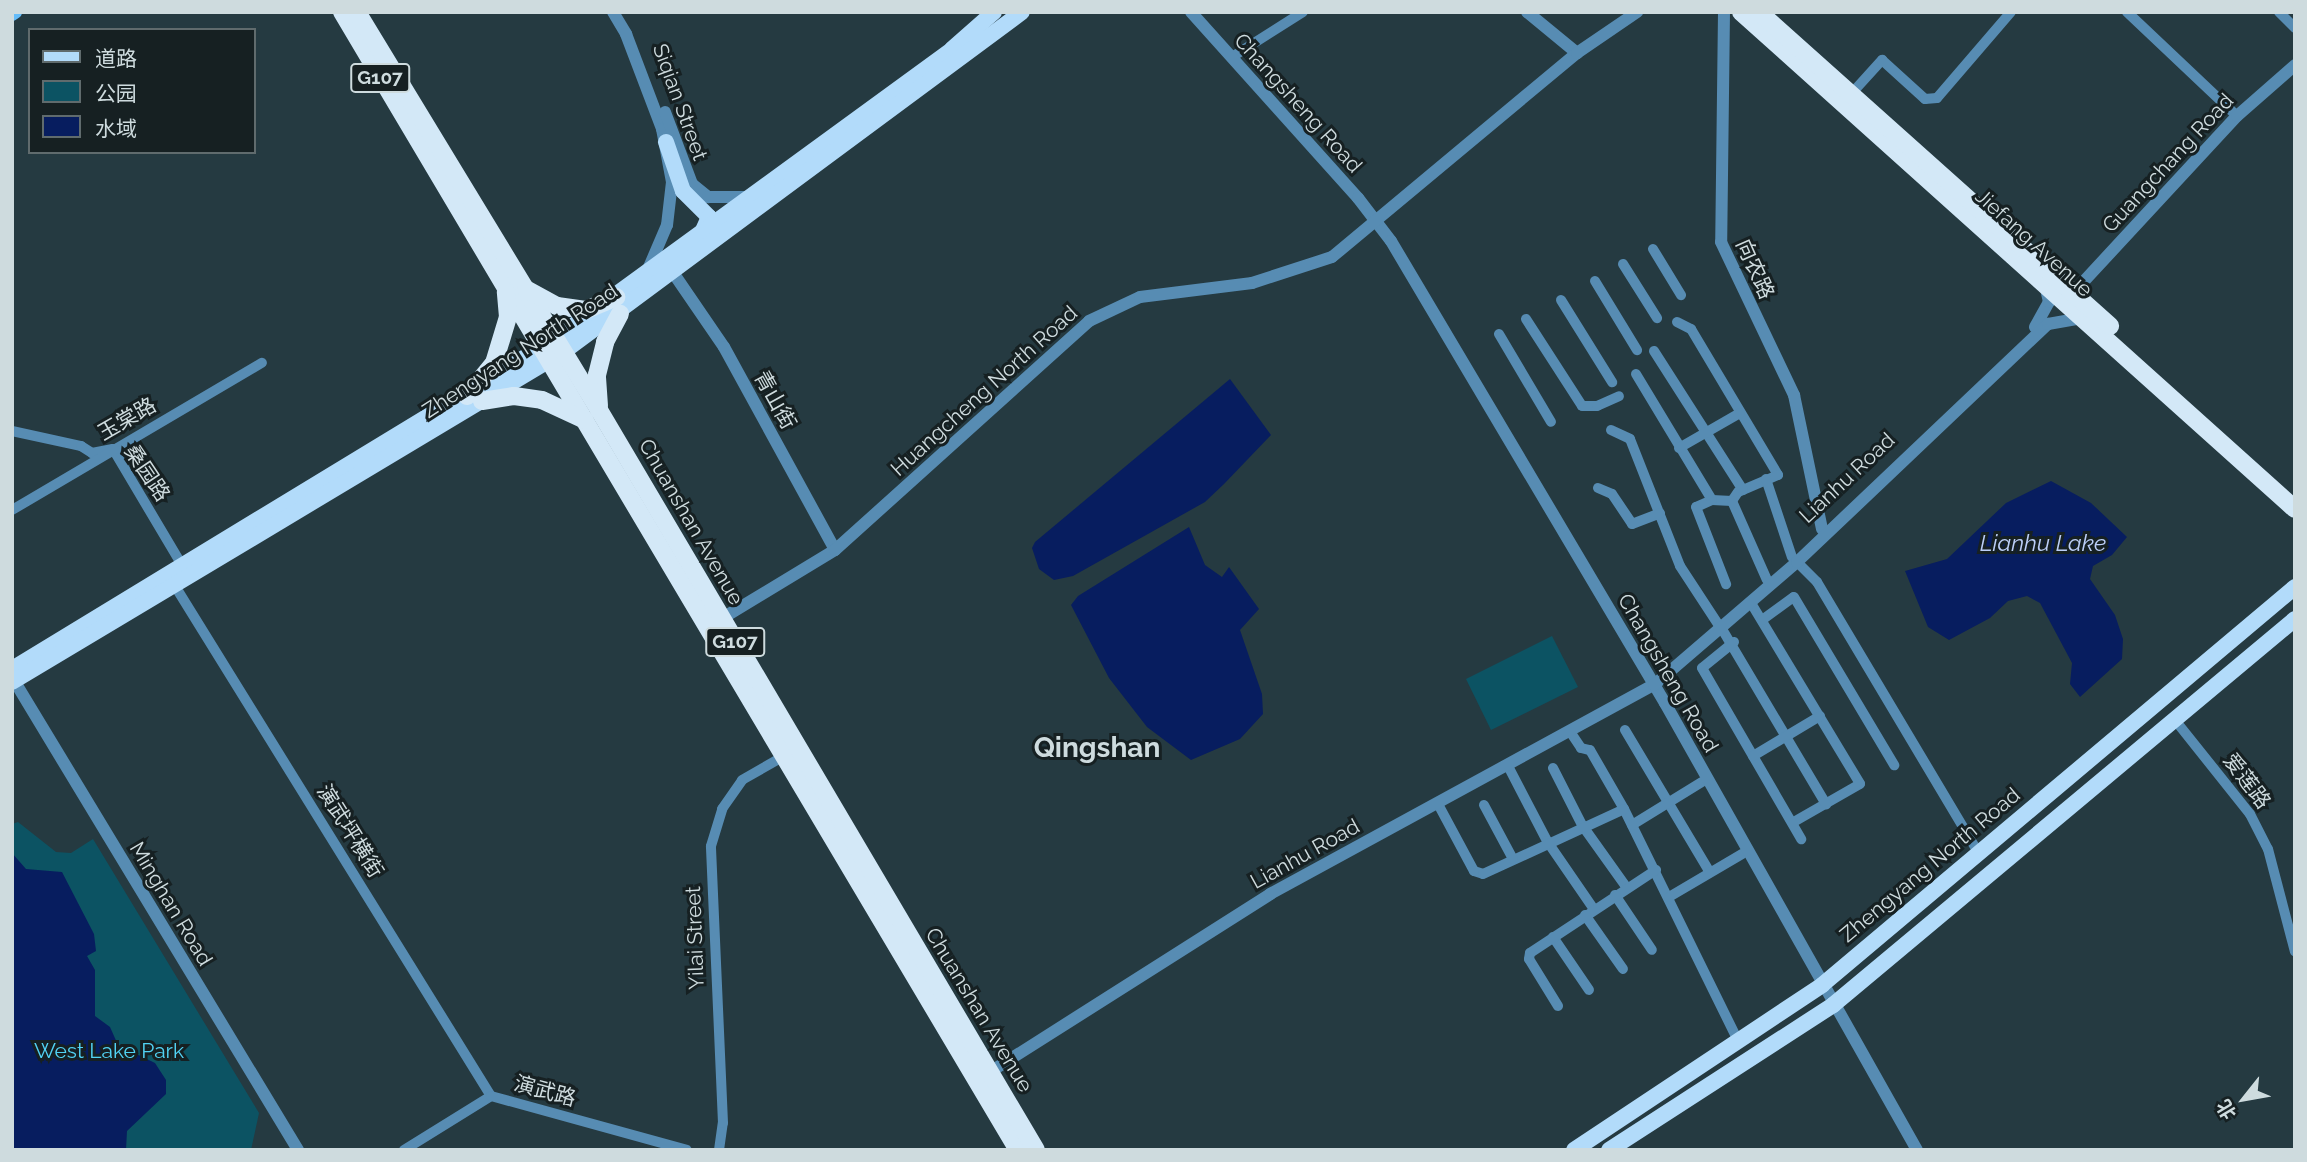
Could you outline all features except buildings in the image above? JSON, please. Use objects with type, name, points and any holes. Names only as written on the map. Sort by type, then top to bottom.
[{"type":"highway","name":"G107","points":[[342,12],[425,141]]},
{"type":"highway","name":"G107","points":[[357,12],[425,141]]},
{"type":"highway","name":"Jiefang Avenue","points":[[1741,12],[2295,509]]},
{"type":"highway","name":"Jiefang Avenue","points":[[1759,12],[2295,492]]},
{"type":"highway","name":"Chuanshan Avenue","points":[[425,141],[592,415],[721,619],[1036,1150]]},
{"type":"highway","points":[[515,288],[557,306],[586,310],[618,305],[597,375],[592,415],[542,400],[514,396],[474,399],[494,363],[515,288]]},
{"type":"highway","name":"Chuanshan Avenue","points":[[592,415],[784,756],[1018,1150]]},
{"type":"main road","name":"Zhengyang North Road","points":[[618,305],[646,275],[952,49],[994,12]]},
{"type":"main road","name":"Zhengyang North Road","points":[[13,679],[175,586],[552,350],[618,305],[674,274],[1022,12]]},
{"type":"main road","points":[[666,142],[683,191],[709,217],[701,235]]},
{"type":"main road","name":"Zhengyang North Road","points":[[13,679],[183,567],[474,399]]},
{"type":"main road","name":"Zhengyang North Road","points":[[1574,1150],[1819,987],[1977,850],[2295,587]]},
{"type":"main road","name":"Zhengyang North Road","points":[[1609,1150],[1830,1007],[2295,619]]},
{"type":"street","name":"Siqian Street","points":[[612,12],[626,34],[666,142],[672,182],[667,225],[646,275]]},
{"type":"street","name":"Siqian Street","points":[[621,12],[632,31],[692,184],[708,197],[725,201],[753,197]]},
{"type":"street","name":"Changsheng Road","points":[[1191,12],[1375,222],[1651,683],[1909,1150]]},
{"type":"street","points":[[1232,57],[1303,12]]},
{"type":"street","points":[[1527,12],[1577,53]]},
{"type":"street","name":"Huangcheng North Road","points":[[721,619],[835,550],[1089,321],[1140,297],[1252,283],[1305,269],[1332,257],[1577,53],[1637,12]]},
{"type":"street","name":"向农路","points":[[1724,12],[1721,242],[1794,395],[1822,529]]},
{"type":"street","points":[[1852,93],[1882,60],[1925,99],[1937,98],[2011,12]]},
{"type":"street","points":[[2127,12],[2237,116]]},
{"type":"street","points":[[2279,12],[2295,28]]},
{"type":"street","name":"Guangchang Road","points":[[2073,293],[2237,116],[2295,65]]},
{"type":"street","points":[[1653,249],[1681,295]]},
{"type":"street","points":[[1623,264],[1657,318]]},
{"type":"street","name":"青山街","points":[[674,274],[724,347],[835,550]]},
{"type":"street","points":[[1595,281],[1637,350]]},
{"type":"street","name":"Lianhu Road","points":[[990,1072],[1270,894],[1571,733],[1651,683],[1751,603],[1822,529],[2043,319],[2049,302],[2045,284]]},
{"type":"street","points":[[1561,300],[1612,382]]},
{"type":"street","name":"Lianhu Road","points":[[1720,626],[2048,324],[2083,318]]},
{"type":"street","points":[[1526,319],[1582,406],[1597,407],[1619,396]]},
{"type":"street","points":[[1678,322],[1691,329],[1779,475],[1742,490],[1732,501]]},
{"type":"street","points":[[1499,334],[1551,422]]},
{"type":"street","points":[[1654,351],[1742,490]]},
{"type":"street","name":"玉棠路","points":[[12,510],[262,363]]},
{"type":"street","points":[[1636,374],[1712,500]]},
{"type":"street","points":[[1679,447],[1740,413]]},
{"type":"street","points":[[1611,430],[1630,439],[1680,566],[1720,626],[1734,642],[1826,804]]},
{"type":"street","name":"桑园路","points":[[12,431],[81,446],[92,453],[113,449],[183,567]]},
{"type":"street","points":[[1766,480],[1794,559],[1817,582],[1977,850]]},
{"type":"street","points":[[1598,488],[1612,495],[1632,524],[1660,513]]},
{"type":"street","points":[[1726,583],[1696,507],[1712,500],[1732,501]]},
{"type":"street","points":[[1732,501],[1767,580]]},
{"type":"street","name":"演武坪横街","points":[[175,586],[491,1096]]},
{"type":"street","points":[[1762,620],[1794,597],[1894,765]]},
{"type":"street","points":[[1751,603],[1860,784],[1793,823]]},
{"type":"street","points":[[1734,642],[1702,668],[1801,839]]},
{"type":"street","name":"Minghan Road","points":[[13,679],[295,1150]]},
{"type":"street","name":"Changsheng Road","points":[[1651,683],[1702,782],[1819,987]]},
{"type":"street","points":[[1753,756],[1819,716]]},
{"type":"street","name":"爱莲路","points":[[2175,720],[2250,814],[2262,837],[2287,908],[2295,953]]},
{"type":"street","points":[[1625,730],[1709,871]]},
{"type":"street","points":[[1571,733],[1581,748],[1590,750],[1624,808],[1738,1041]]},
{"type":"street","name":"Yilai Street","points":[[719,1150],[723,1124],[711,846],[722,809],[743,780],[784,756]]},
{"type":"street","points":[[1508,766],[1548,841],[1623,969]]},
{"type":"street","points":[[1553,768],[1582,825],[1627,888]]},
{"type":"street","points":[[1632,825],[1702,782]]},
{"type":"street","points":[[1438,804],[1474,872],[1483,874],[1582,825],[1624,808]]},
{"type":"street","points":[[1484,805],[1513,859]]},
{"type":"street","points":[[1669,897],[1709,871],[1742,854]]},
{"type":"street","points":[[1558,1006],[1529,960],[1530,953],[1656,870]]},
{"type":"street","points":[[1615,895],[1652,950]]},
{"type":"street","points":[[1553,937],[1589,990]]},
{"type":"street","name":"Changsheng Road","points":[[1830,1007],[1917,1150]]},
{"type":"street","name":"演武路","points":[[404,1150],[491,1096],[687,1150]]},
{"type":"green space","points":[[1552,636],[1578,687],[1491,730],[1466,679]]},
{"type":"green space","name":"West Lake Park","points":[[18,822],[56,852],[71,853],[93,839],[259,1113],[251,1150],[12,1150],[12,824]]},
{"type":"water","points":[[1230,379],[1271,435],[1224,484],[1205,502],[1073,576],[1054,580],[1039,569],[1032,548],[1035,542]]},
{"type":"water","name":"Lianhu Lake","points":[[2051,481],[2091,503],[2127,537],[2112,555],[2093,566],[2090,579],[2115,615],[2123,639],[2122,659],[2080,697],[2070,684],[2072,663],[2040,603],[2027,596],[2008,601],[1990,618],[1949,640],[1928,627],[1905,571],[1947,559],[2006,503]]},
{"type":"water","points":[[1189,527],[1205,565],[1222,577],[1229,567],[1259,609],[1240,630],[1262,694],[1263,714],[1240,739],[1191,760],[1147,727],[1109,678],[1071,605],[1078,596]]},
{"type":"water","points":[[12,853],[26,869],[62,872],[94,934],[96,951],[87,956],[95,970],[95,1016],[110,1027],[118,1045],[155,1063],[166,1080],[166,1094],[127,1131],[126,1150],[12,1150]]},
{"type":"district","name":"Qingshan","points":[[1097,748]]}]
